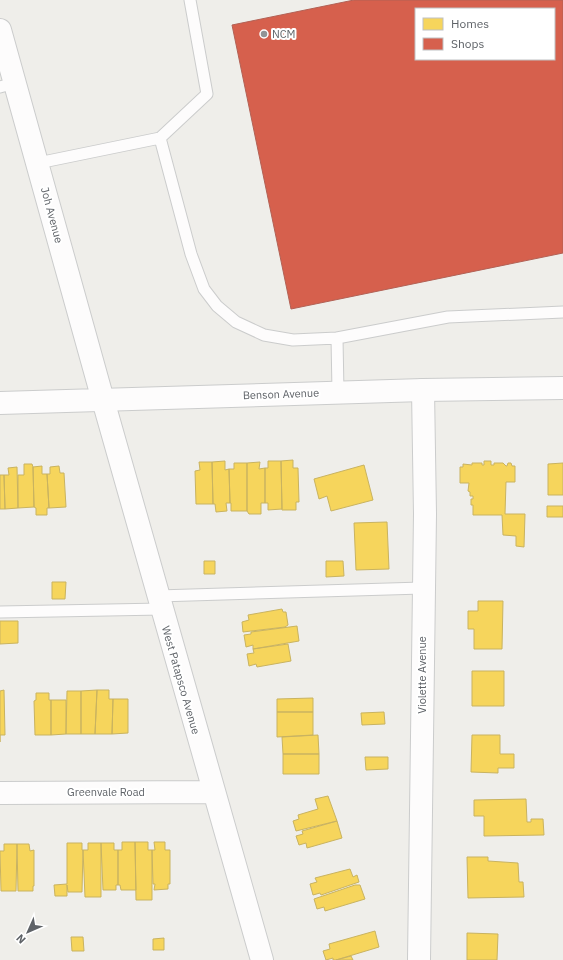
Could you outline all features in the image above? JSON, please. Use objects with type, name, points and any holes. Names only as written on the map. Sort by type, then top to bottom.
[{"type":"street","name":"Joh Avenue","points":[[0,30],[7,85],[38,163],[103,400]]},
{"type":"street","name":"Benson Avenue","points":[[0,403],[338,392],[563,388]]},
{"type":"street","name":"Violette Avenue","points":[[419,960],[422,588],[425,514],[423,390]]},
{"type":"street","name":"West Patapsco Avenue","points":[[103,400],[213,792],[262,960]]},
{"type":"street","name":"Greenvale Road","points":[[0,793],[213,792]]},
{"type":"lane","points":[[38,163],[160,138],[207,94],[190,0]]},
{"type":"lane","points":[[160,138],[190,254],[204,289],[217,306],[236,322],[264,335],[294,340],[336,338],[448,317],[563,312]]},
{"type":"lane","points":[[336,338],[338,392]]},
{"type":"lane","points":[[0,612],[422,588]]},
{"type":"building: Homes","points":[[293,460],[293,468],[298,468],[299,502],[296,502],[296,510],[282,510],[281,461]]},
{"type":"building: Homes","points":[[225,461],[225,470],[229,469],[230,503],[226,503],[227,511],[216,512],[215,504],[213,504],[212,462]]},
{"type":"building: Homes","points":[[268,461],[281,461],[282,509],[268,510],[268,503],[265,503],[265,468],[268,468]]},
{"type":"building: Homes","points":[[484,461],[491,461],[491,465],[494,465],[494,463],[503,463],[507,466],[508,463],[511,463],[512,466],[515,466],[515,482],[506,482],[505,514],[525,514],[524,547],[516,546],[516,536],[503,535],[502,515],[473,515],[473,505],[471,505],[471,499],[473,499],[473,496],[470,496],[470,492],[468,491],[469,483],[460,483],[460,467],[463,467],[463,464],[472,465],[472,463],[482,463],[482,465],[484,465]]},
{"type":"building: Homes","points":[[199,462],[212,462],[213,504],[196,504],[195,471],[200,470]]},
{"type":"building: Homes","points":[[260,462],[259,469],[265,468],[265,503],[261,503],[261,514],[249,514],[247,511],[247,463]]},
{"type":"building: Homes","points":[[234,463],[247,463],[247,511],[231,511],[229,469],[234,469]]},
{"type":"building: Homes","points":[[563,463],[563,495],[548,495],[548,464]]},
{"type":"building: Homes","points":[[24,464],[32,464],[33,467],[34,507],[18,508],[18,475],[24,475]]},
{"type":"building: Homes","points":[[364,465],[373,500],[331,511],[327,496],[319,499],[314,479]]},
{"type":"building: Homes","points":[[42,466],[42,474],[47,474],[49,508],[47,508],[47,515],[36,515],[36,508],[34,507],[33,467]]},
{"type":"building: Homes","points":[[59,466],[60,473],[64,473],[66,507],[49,508],[47,474],[50,474],[50,467]]},
{"type":"building: Homes","points":[[17,467],[18,508],[5,509],[4,475],[9,475],[8,468]]},
{"type":"building: Homes","points":[[0,475],[4,475],[5,509],[0,509]]},
{"type":"building: Homes","points":[[547,506],[563,506],[563,517],[547,517]]},
{"type":"building: Homes","points":[[387,522],[389,569],[356,570],[354,523]]},
{"type":"building: Homes","points":[[204,561],[215,561],[215,574],[204,574]]},
{"type":"building: Homes","points":[[326,561],[343,561],[344,576],[326,577]]},
{"type":"building: Homes","points":[[52,582],[66,582],[65,599],[52,599]]},
{"type":"building: Homes","points":[[478,601],[503,601],[502,649],[474,649],[474,629],[468,629],[468,611],[478,611]]},
{"type":"building: Homes","points":[[282,609],[283,612],[286,612],[288,625],[285,627],[243,632],[242,622],[249,620],[248,615]]},
{"type":"building: Homes","points":[[0,621],[18,621],[18,643],[0,644]]},
{"type":"building: Homes","points":[[297,626],[299,641],[253,649],[253,645],[246,647],[244,635],[251,634],[251,632]]},
{"type":"building: Homes","points":[[288,644],[291,661],[257,667],[256,664],[249,666],[247,654],[254,653],[253,649]]},
{"type":"building: Homes","points":[[472,671],[504,671],[504,706],[472,706]]},
{"type":"building: Homes","points":[[4,690],[5,735],[0,735],[0,691]]},
{"type":"building: Homes","points":[[97,690],[95,734],[81,734],[81,691]]},
{"type":"building: Homes","points":[[97,690],[109,690],[109,699],[113,699],[112,734],[95,734]]},
{"type":"building: Homes","points":[[67,691],[81,691],[81,734],[66,734]]},
{"type":"building: Homes","points":[[36,693],[49,693],[49,700],[51,700],[51,735],[35,735],[34,701],[36,700]]},
{"type":"building: Homes","points":[[313,698],[313,712],[277,712],[277,699]]},
{"type":"building: Homes","points":[[113,699],[128,699],[128,733],[112,734]]},
{"type":"building: Homes","points":[[51,700],[66,700],[66,734],[51,735]]},
{"type":"building: Homes","points":[[277,712],[313,712],[313,735],[277,737]]},
{"type":"building: Homes","points":[[384,712],[385,724],[362,725],[361,713]]},
{"type":"building: Homes","points":[[318,735],[319,754],[283,754],[282,737]]},
{"type":"building: Homes","points":[[472,735],[500,735],[500,754],[514,754],[514,768],[498,768],[498,773],[471,772]]},
{"type":"building: Homes","points":[[283,754],[319,754],[319,774],[283,774]]},
{"type":"building: Homes","points":[[365,757],[388,757],[388,769],[366,770]]},
{"type":"building: Homes","points":[[328,796],[337,821],[296,831],[293,821],[299,819],[298,815],[318,809],[315,799]]},
{"type":"building: Homes","points":[[526,799],[527,822],[531,822],[531,819],[543,819],[544,835],[484,836],[484,816],[474,816],[474,800]]},
{"type":"building: Homes","points":[[337,821],[342,838],[307,848],[306,843],[299,845],[296,836],[303,834],[302,831]]},
{"type":"building: Homes","points":[[122,842],[135,842],[136,890],[121,890],[120,885],[118,885],[118,850],[122,850]]},
{"type":"building: Homes","points":[[135,842],[148,842],[148,850],[152,850],[152,900],[136,900]]},
{"type":"building: Homes","points":[[154,842],[165,842],[165,850],[170,850],[170,884],[168,884],[168,889],[154,890],[155,884],[153,884],[152,850],[155,850]]},
{"type":"building: Homes","points":[[67,843],[82,843],[82,892],[68,892],[67,885],[67,896],[55,896],[54,885],[67,884]]},
{"type":"building: Homes","points":[[88,843],[101,843],[101,897],[85,897],[83,850],[88,850]]},
{"type":"building: Homes","points":[[101,843],[114,843],[114,850],[118,850],[118,885],[116,885],[116,890],[103,890]]},
{"type":"building: Homes","points":[[4,844],[17,844],[16,891],[1,891],[0,851],[4,851]]},
{"type":"building: Homes","points":[[17,844],[29,844],[30,851],[34,850],[33,891],[18,891]]},
{"type":"building: Homes","points":[[467,857],[488,857],[488,861],[518,863],[519,882],[523,882],[524,897],[468,898]]},
{"type":"building: Homes","points":[[350,869],[353,877],[357,875],[359,882],[321,895],[320,893],[313,895],[310,884],[317,882],[315,878]]},
{"type":"building: Homes","points":[[355,885],[360,885],[365,899],[325,911],[324,907],[317,909],[314,899]]},
{"type":"building: Homes","points":[[375,931],[379,947],[336,960],[333,960],[333,958],[326,960],[323,951],[330,949],[329,944]]},
{"type":"building: Homes","points":[[467,933],[498,934],[497,960],[467,960]]},
{"type":"building: Homes","points":[[71,937],[83,937],[84,951],[72,951]]},
{"type":"building: Homes","points":[[164,938],[164,950],[153,950],[153,939]]},
{"type":"building: Homes","points":[[351,956],[353,960],[336,960]]},
{"type":"building: Shops","points":[[354,0],[563,0],[563,253],[291,309],[232,25]]},
{"type":"place","name":"NCM","points":[[264,34]]}]
